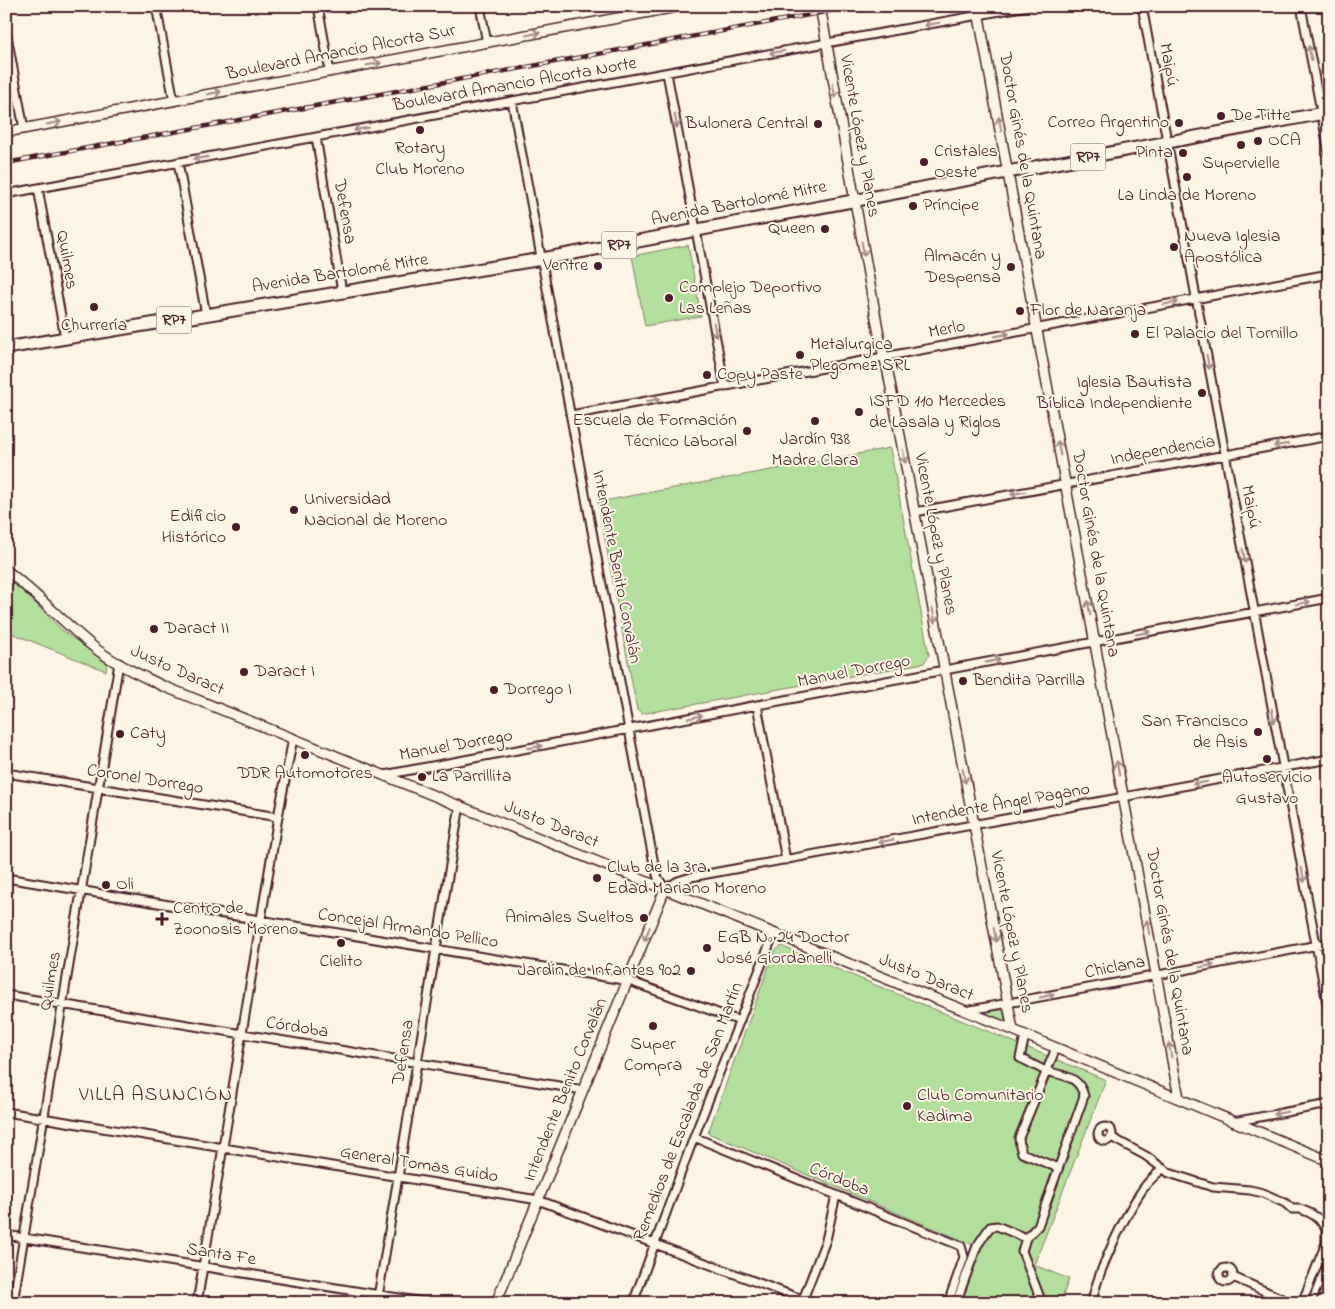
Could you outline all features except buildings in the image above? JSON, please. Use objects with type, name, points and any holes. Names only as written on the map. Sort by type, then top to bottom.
[{"type":"main road","name":"Avenida Bartolomé Mitre","points":[[6,348],[542,259],[1325,112]]},
{"type":"street","points":[[156,6],[174,101]]},
{"type":"street","points":[[318,6],[330,72]]},
{"type":"street","points":[[480,6],[487,42]]},
{"type":"street","name":"Boulevard Amancio Alcorta Sur","points":[[6,132],[487,42],[642,10],[682,6]]},
{"type":"street","name":"Vicente López y Planes","points":[[820,6],[825,44],[854,201],[1013,1030]]},
{"type":"street","name":"Boulevard Amancio Alcorta Norte","points":[[6,194],[825,44],[978,11],[1028,6]]},
{"type":"street","name":"Maipú","points":[[1142,6],[1329,1014]]},
{"type":"street","points":[[1301,6],[1325,112],[1329,153]]},
{"type":"street","name":"Doctor Ginés de la Quintana","points":[[978,11],[1179,1098]]},
{"type":"street","points":[[6,30],[24,129]]},
{"type":"street","points":[[667,73],[726,387]]},
{"type":"street","name":"Intendente Benito Corvalán","points":[[496,1303],[665,889],[658,878],[654,864],[512,101]]},
{"type":"street","name":"Defensa","points":[[316,137],[342,292]]},
{"type":"street","points":[[178,162],[206,315]]},
{"type":"street","name":"Quilmes","points":[[38,188],[65,338]]},
{"type":"street","name":"Merlo","points":[[571,415],[1329,274]]},
{"type":"street","name":"Independencia","points":[[915,512],[1329,436]]},
{"type":"street","name":"Justo Daract","points":[[6,570],[26,585],[91,645],[119,663],[164,686],[1013,1030],[1329,1161]]},
{"type":"street","name":"Manuel Dorrego","points":[[384,775],[1329,598]]},
{"type":"street","name":"Quilmes","points":[[13,1303],[119,663]]},
{"type":"street","points":[[757,705],[786,860]]},
{"type":"street","points":[[197,1303],[278,817],[293,738]]},
{"type":"street","name":"Intendente Ángel Pagano","points":[[665,889],[678,881],[1329,759]]},
{"type":"street","name":"Coronel Dorrego","points":[[6,772],[278,817]]},
{"type":"street","name":"Defensa","points":[[378,1299],[460,805]]},
{"type":"street","name":"Concejal Armando Pellico","points":[[6,878],[629,981],[740,1022]]},
{"type":"street","name":"Remedios de Escalada de San Martín","points":[[633,1303],[694,1137],[774,933]]},
{"type":"street","name":"Chiclana","points":[[965,1011],[1329,943]]},
{"type":"street","name":"Córdoba","points":[[6,995],[583,1090]]},
{"type":"street","points":[[1025,1036],[1020,1058],[1046,1070],[1067,1075],[1079,1084],[1084,1096],[1038,1226],[1026,1238],[1022,1251],[1022,1256],[1042,1303]]},
{"type":"street","points":[[1056,1048],[1019,1138],[1022,1153],[1058,1168]]},
{"type":"street","points":[[1233,1122],[1329,1104]]},
{"type":"street","name":"General Tomas Guido","points":[[6,1112],[538,1200],[802,1301],[812,1303]]},
{"type":"street","name":"Córdoba","points":[[694,1137],[962,1246],[964,1257],[948,1303]]},
{"type":"street","points":[[1112,1137],[1146,1156],[1162,1169],[1185,1179],[1213,1187],[1263,1193],[1285,1203],[1292,1209],[1310,1212],[1319,1218],[1326,1229],[1326,1243],[1302,1303]]},
{"type":"street","points":[[1092,1303],[1098,1278],[1129,1212],[1143,1188],[1162,1169]]},
{"type":"street","points":[[802,1301],[826,1240],[836,1195]]},
{"type":"street","points":[[956,1303],[977,1246],[990,1227],[997,1226],[1026,1238]]},
{"type":"street","name":"Santa Fe","points":[[6,1235],[203,1267],[378,1299],[430,1303]]},
{"type":"street","points":[[1233,1277],[1292,1303]]},
{"type":"street","points":[[1320,1303],[1329,1282]]},
{"type":"green space","name":"Complejo Deportivo Las Leñas","points":[[688,245],[701,316],[645,326],[632,256]]},
{"type":"green space","points":[[890,448],[929,655],[924,663],[641,714],[637,710],[598,502]]},
{"type":"green space","points":[[6,578],[27,595],[63,631],[107,663],[106,671],[6,631]]},
{"type":"green space","name":"Club Comunitario Kadima","points":[[781,946],[1106,1080],[1034,1265],[1069,1279],[1060,1303],[952,1303],[973,1245],[708,1133],[774,952]]},
{"type":"green space","points":[[1003,1010],[1006,1024],[982,1014],[982,1012]]},
{"type":"railway","points":[[6,163],[858,6]]},
{"type":"place","name":"De Titte","points":[[1221,116]]},
{"type":"place","name":"Correo Argentino","points":[[1179,123]]},
{"type":"place","name":"Bulonera Central","points":[[818,124]]},
{"type":"place","name":"Rotary Club Moreno","points":[[420,130]]},
{"type":"place","name":"OCA","points":[[1258,141]]},
{"type":"place","name":"Supervielle","points":[[1241,145]]},
{"type":"place","name":"Pinta","points":[[1183,153]]},
{"type":"place","name":"Cristales Oeste","points":[[924,162]]},
{"type":"place","name":"La Linda de Moreno","points":[[1187,177]]},
{"type":"place","name":"Príncipe","points":[[913,206]]},
{"type":"place","name":"Queen","points":[[825,229]]},
{"type":"place","name":"Nueva Iglesia Apostólica","points":[[1174,247]]},
{"type":"place","name":"Ventre","points":[[598,266]]},
{"type":"place","name":"Almacén y Despensa","points":[[1011,267]]},
{"type":"place","name":"Complejo Deportivo Las Leñas","points":[[669,298]]},
{"type":"place","name":"Churrería","points":[[94,307]]},
{"type":"place","name":"Flor de Naranja","points":[[1020,311]]},
{"type":"place","name":"El Palacio del Tornillo","points":[[1135,334]]},
{"type":"place","name":"Metalurgica Plegomez SRL","points":[[800,355]]},
{"type":"place","name":"Copy Paste","points":[[707,375]]},
{"type":"place","name":"Iglesia Bautista Bíblica Independiente","points":[[1202,393]]},
{"type":"place","name":"ISFD 110 Mercedes de Lasala y Riglos","points":[[859,412]]},
{"type":"place","name":"Jardín 938 Madre Clara","points":[[815,421]]},
{"type":"place","name":"Escuela de Formación Técnico Laboral","points":[[747,431]]},
{"type":"place","name":"Universidad Nacional de Moreno","points":[[294,510]]},
{"type":"place","name":"Edificio Histórico","points":[[236,527]]},
{"type":"place","name":"Daract II","points":[[154,629]]},
{"type":"place","name":"Daract I","points":[[244,672]]},
{"type":"place","name":"Bendita Parrilla","points":[[963,681]]},
{"type":"place","name":"Dorrego I","points":[[494,690]]},
{"type":"place","name":"San Francisco de Asis","points":[[1258,732]]},
{"type":"place","name":"Caty","points":[[120,734]]},
{"type":"place","name":"DDR Automotores","points":[[305,755]]},
{"type":"place","name":"Autoservicio Gustavo","points":[[1267,759]]},
{"type":"place","name":"La Parrillita","points":[[422,777]]},
{"type":"place","name":"Club de la 3ra. Edad Mariano Moreno","points":[[597,878]]},
{"type":"place","name":"Oli","points":[[106,885]]},
{"type":"place","name":"Animales Sueltos","points":[[644,918]]},
{"type":"place","name":"Centro de Zoonosis Moreno","points":[[162,919]]},
{"type":"place","name":"Cielito","points":[[341,943]]},
{"type":"place","name":"EGB Nº 24 Doctor José Giordanelli","points":[[707,948]]},
{"type":"place","name":"Jardín de Infantes 902","points":[[691,971]]},
{"type":"place","name":"Super Compra","points":[[653,1026]]},
{"type":"place","name":"Club Comunitario Kadima","points":[[907,1106]]},
{"type":"district","name":"VILLA ASUNCIÓN","points":[[156,1095]]}]
